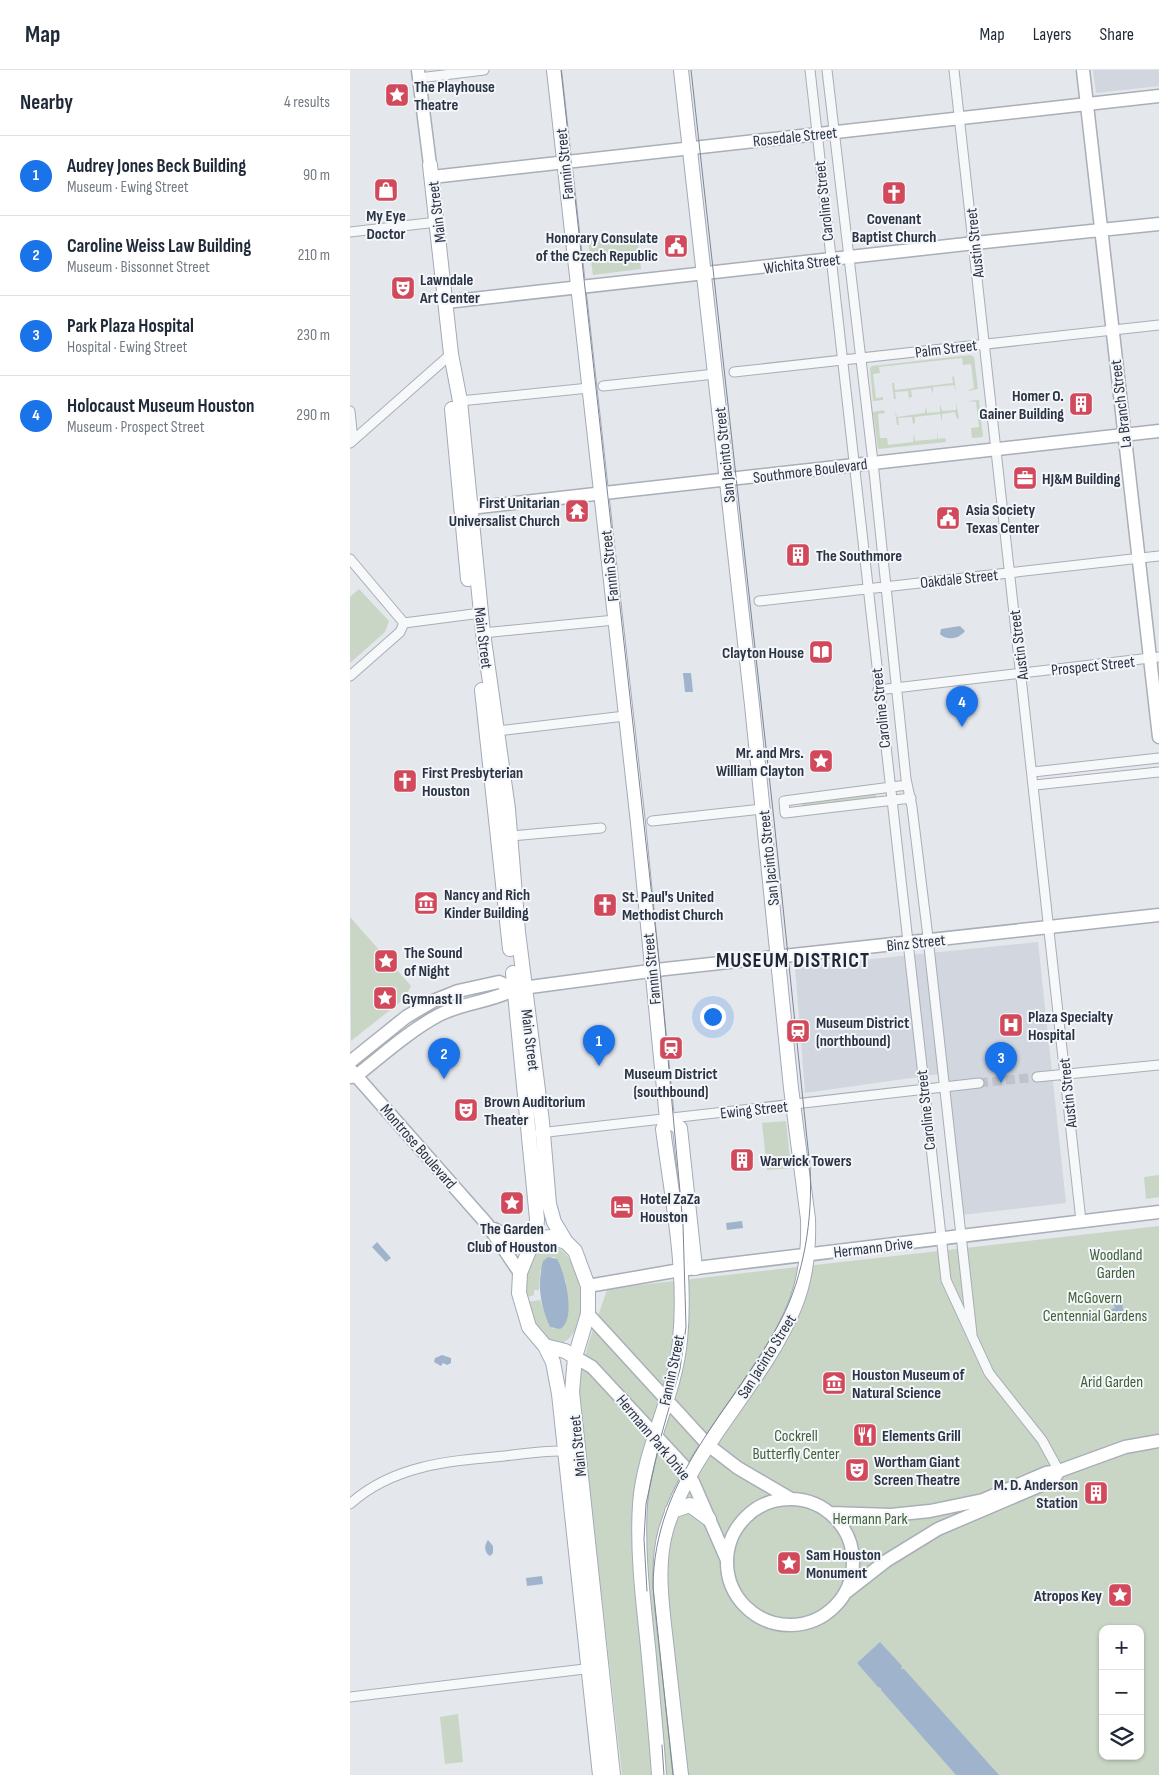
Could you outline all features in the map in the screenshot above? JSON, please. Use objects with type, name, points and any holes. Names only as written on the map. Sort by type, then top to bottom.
[{"type":"main road","name":"Fannin Street","points":[[554,70],[577,289],[596,387],[600,493],[638,823],[667,1119],[664,1129],[680,1270],[680,1340],[640,1502],[638,1546],[658,1775]]},
{"type":"main road","name":"San Jacinto Street","points":[[680,1775],[663,1610],[661,1565],[665,1533],[672,1511],[690,1476],[795,1308],[803,1282],[807,1255],[808,1219],[793,1105],[779,957],[681,70]]},
{"type":"main road","name":"Main Street","points":[[431,171],[451,354],[460,401],[466,508],[494,787],[520,988],[536,1133],[554,1222],[566,1242],[575,1250],[588,1286],[588,1314],[572,1351],[572,1392],[596,1668],[600,1775]]},
{"type":"main road","name":"Main Street","points":[[451,354],[449,381],[466,508]]},
{"type":"main road","name":"Main Street","points":[[476,614],[483,633],[511,836],[520,988]]},
{"type":"main road","points":[[667,1119],[680,1128],[695,1268]]},
{"type":"main road","name":"Main Street","points":[[536,1133],[537,1219],[534,1239],[525,1256],[520,1273],[519,1293],[524,1318],[532,1333],[545,1346],[552,1362],[559,1394],[565,1451],[613,1775]]},
{"type":"main road","points":[[534,1239],[551,1237],[566,1242]]},
{"type":"main road","points":[[545,1346],[572,1351]]},
{"type":"main road","points":[[672,1511],[690,1505],[709,1519]]},
{"type":"street","points":[[419,74],[484,70]]},
{"type":"street","name":"Caroline Street","points":[[810,70],[841,360],[855,464],[889,788],[946,1280],[973,1340],[996,1384],[1039,1434],[1059,1471]]},
{"type":"street","name":"Caroline Street","points":[[827,70],[862,358],[907,785],[929,941],[973,1340]]},
{"type":"street","name":"Austin Street","points":[[954,70],[1033,772],[1081,1221]]},
{"type":"street","name":"La Branch Street","points":[[1083,70],[1137,558],[1154,658],[1159,737]]},
{"type":"street","name":"Main Street","points":[[419,74],[431,171]]},
{"type":"street","name":"Rosedale Street","points":[[431,171],[564,162],[1159,96]]},
{"type":"street","points":[[350,232],[437,222]]},
{"type":"street","name":"Wichita Street","points":[[446,302],[1159,224]]},
{"type":"street","name":"Palm Street","points":[[734,372],[1159,325]]},
{"type":"street","points":[[352,442],[451,354]]},
{"type":"street","points":[[460,401],[715,374]]},
{"type":"street","points":[[350,410],[352,442]]},
{"type":"street","name":"Southmore Boulevard","points":[[466,508],[1159,430]]},
{"type":"street","name":"Oakdale Street","points":[[760,601],[867,587],[1159,556]]},
{"type":"street","points":[[350,559],[404,623]]},
{"type":"street","points":[[404,623],[476,614]]},
{"type":"street","points":[[483,633],[615,620]]},
{"type":"street","points":[[350,676],[400,632],[404,623]]},
{"type":"street","name":"Prospect Street","points":[[878,690],[1154,658]]},
{"type":"street","points":[[497,731],[625,716]]},
{"type":"street","points":[[1033,772],[1159,758]]},
{"type":"street","points":[[1034,785],[1159,772]]},
{"type":"street","points":[[907,785],[784,801],[785,813],[910,798]]},
{"type":"street","points":[[652,821],[762,809]]},
{"type":"street","points":[[511,836],[600,828]]},
{"type":"street","name":"Binz Street","points":[[520,988],[651,971],[1159,915]]},
{"type":"street","points":[[350,1062],[406,1017],[433,1001],[458,991],[499,982],[520,988]]},
{"type":"street","points":[[352,1074],[440,1014],[479,1001],[500,997],[520,988]]},
{"type":"street","points":[[1037,1077],[1159,1064]]},
{"type":"street","name":"Montrose Boulevard","points":[[352,1074],[487,1224],[520,1273]]},
{"type":"street","name":"Ewing Street","points":[[536,1133],[979,1083]]},
{"type":"street","name":"Hermann Drive","points":[[588,1286],[695,1268],[1159,1212]]},
{"type":"street","name":"Montrose Boulevard","points":[[487,1224],[515,1240],[534,1239]]},
{"type":"street","name":"Hermann Park Drive","points":[[588,1314],[708,1445],[738,1468],[790,1499]]},
{"type":"street","name":"Hermann Park Drive","points":[[572,1351],[592,1367],[690,1476],[727,1560]]},
{"type":"street","points":[[830,1513],[890,1515],[930,1511],[983,1500],[1046,1473],[1059,1471],[1125,1447],[1159,1441]]},
{"type":"street","points":[[350,1504],[379,1482],[423,1466],[464,1460],[565,1451]]},
{"type":"street","points":[[845,1594],[854,1565],[851,1545],[843,1528],[830,1513],[811,1503],[790,1499],[776,1501],[761,1507],[748,1516],[738,1528],[730,1543],[727,1560],[734,1592],[744,1605],[758,1616],[775,1624],[793,1625],[818,1619],[831,1610],[845,1594],[886,1561],[924,1538],[1053,1480],[1059,1471]]},
{"type":"street","points":[[350,1697],[596,1668]]},
{"type":"shaded area","points":[[1093,70],[1159,70],[1159,86],[1096,93]]},
{"type":"shaded area","points":[[1038,942],[1066,1203],[962,1215],[947,1073],[805,1093],[795,967]]},
{"type":"green space","points":[[637,234],[641,269],[593,275],[588,240]]},
{"type":"green space","points":[[970,355],[974,357],[978,389],[967,391],[974,388],[971,364],[963,365],[962,358],[879,367],[880,373],[873,374],[876,398],[883,397],[883,400],[873,401],[870,368],[872,366]]},
{"type":"green space","points":[[952,376],[954,377],[956,392],[954,385],[933,387],[933,394],[931,388],[911,390],[912,397],[909,398],[908,391],[895,392],[896,399],[894,399],[892,383],[894,383],[895,390],[953,383]]},
{"type":"green space","points":[[979,400],[983,437],[972,438],[971,428],[979,427],[976,402],[968,401]]},
{"type":"green space","points":[[956,403],[959,418],[957,419],[955,412],[942,414],[942,421],[940,414],[915,417],[915,423],[913,424],[912,417],[898,418],[899,425],[897,425],[895,410],[897,417],[925,413],[926,406],[927,413],[940,412],[940,404],[942,411],[956,410]]},
{"type":"green space","points":[[884,410],[885,413],[878,414],[880,438],[887,438],[888,445],[913,442],[914,434],[915,441],[937,439],[937,432],[938,439],[945,438],[946,442],[878,449],[873,412]]},
{"type":"green space","points":[[359,589],[389,621],[385,632],[350,663],[350,597]]},
{"type":"green space","points":[[875,794],[877,798],[803,807],[802,804],[806,802]]},
{"type":"green space","points":[[350,917],[411,986],[404,999],[351,1041]]},
{"type":"green space","points":[[786,1121],[791,1168],[767,1170],[762,1123]]},
{"type":"green space","points":[[1159,1175],[1159,1197],[1146,1199],[1144,1177]]},
{"type":"green space","name":"Hermann Park","points":[[1159,1226],[1159,1775],[622,1775],[578,1388],[588,1344],[607,1290]]},
{"type":"green space","points":[[547,1243],[560,1249],[570,1260],[577,1275],[580,1292],[581,1309],[578,1324],[571,1337],[560,1344],[547,1337],[538,1328],[527,1302],[540,1300],[550,1326],[553,1329],[566,1318],[566,1282],[555,1257],[552,1257],[540,1271],[539,1290],[534,1290],[534,1295],[527,1297],[528,1275],[532,1259],[536,1252]]},
{"type":"green space","points":[[458,1714],[463,1762],[445,1764],[440,1717]]},
{"type":"water","points":[[960,626],[965,631],[956,637],[946,638],[940,634],[941,629]]},
{"type":"water","points":[[683,673],[691,673],[693,692],[685,692]]},
{"type":"water","points":[[742,1221],[743,1228],[727,1230],[726,1223]]},
{"type":"water","points":[[377,1242],[391,1258],[386,1262],[372,1247]]},
{"type":"water","points":[[548,1257],[557,1259],[566,1284],[568,1296],[568,1316],[565,1324],[560,1329],[550,1327],[540,1294],[541,1270],[543,1261]]},
{"type":"water","points":[[1122,1299],[1124,1322],[1116,1323],[1116,1315],[1086,1315],[1115,1308],[1113,1301]]},
{"type":"water","points":[[442,1355],[451,1358],[451,1363],[447,1365],[443,1363],[441,1366],[434,1362],[435,1358]]},
{"type":"water","points":[[488,1540],[493,1546],[493,1553],[490,1556],[485,1549]]},
{"type":"water","points":[[542,1576],[543,1584],[527,1586],[526,1578]]},
{"type":"water","points":[[880,1642],[902,1666],[901,1669],[904,1669],[999,1775],[956,1775],[857,1663]]},
{"type":"tunnel","points":[[979,1083],[1037,1077]]},
{"type":"tram line","points":[[561,70],[660,970],[683,1225],[686,1327],[680,1369],[660,1440],[646,1504],[644,1539],[647,1591]]},
{"type":"tram line","points":[[673,1775],[653,1587],[657,1547],[667,1511],[681,1478],[699,1446],[761,1353],[789,1303],[796,1285],[805,1246],[811,1187],[774,820],[691,70]]},
{"type":"tram line","points":[[662,1745],[664,1775]]},
{"type":"place","name":"The Playhouse Theatre","points":[[397,95]]},
{"type":"place","name":"My Eye Doctor","points":[[386,190]]},
{"type":"place","name":"Covenant Baptist Church","points":[[894,193]]},
{"type":"place","name":"Honorary Consulate of the Czech Republic","points":[[676,246]]},
{"type":"place","name":"Lawndale Art Center","points":[[403,288]]},
{"type":"place","name":"Homer O. Gainer Building","points":[[1081,404]]},
{"type":"place","name":"HJ&M Building","points":[[1025,478]]},
{"type":"place","name":"First Unitarian Universalist Church","points":[[577,511]]},
{"type":"place","name":"Asia Society Texas Center","points":[[948,518]]},
{"type":"place","name":"The Southmore","points":[[798,555]]},
{"type":"place","name":"Clayton House","points":[[821,652]]},
{"type":"place","name":"Holocaust Museum Houston","points":[[962,727]]},
{"type":"place","name":"Mr. and Mrs. William Clayton","points":[[821,761]]},
{"type":"place","name":"First Presbyterian Houston","points":[[405,781]]},
{"type":"place","name":"Nancy and Rich Kinder Building","points":[[426,903]]},
{"type":"place","name":"St. Paul's United Methodist Church","points":[[605,905]]},
{"type":"place","name":"The Sound of Night","points":[[386,961]]},
{"type":"place","name":"Gymnast II","points":[[385,998]]},
{"type":"place","name":"Plaza Specialty Hospital","points":[[1011,1025]]},
{"type":"place","name":"Museum District (northbound)","points":[[798,1031]]},
{"type":"place","name":"Museum District (southbound)","points":[[671,1048]]},
{"type":"place","name":"Audrey Jones Beck Building","points":[[599,1066]]},
{"type":"place","name":"Caroline Weiss Law Building","points":[[444,1079]]},
{"type":"place","name":"Park Plaza Hospital","points":[[1001,1083]]},
{"type":"place","name":"Brown Auditorium Theater","points":[[466,1110]]},
{"type":"place","name":"Warwick Towers","points":[[742,1160]]},
{"type":"place","name":"The Garden Club of Houston","points":[[512,1203]]},
{"type":"place","name":"Hotel ZaZa Houston","points":[[622,1207]]},
{"type":"place","name":"Houston Museum of Natural Science","points":[[834,1383]]},
{"type":"place","name":"Elements Grill","points":[[865,1435]]},
{"type":"place","name":"Wortham Giant Screen Theatre","points":[[857,1470]]},
{"type":"place","name":"M. D. Anderson Station","points":[[1096,1493]]},
{"type":"place","name":"Sam Houston Monument","points":[[789,1563]]},
{"type":"place","name":"Atropos Key","points":[[1120,1595]]},
{"type":"district","name":"MUSEUM DISTRICT","points":[[793,960]]},
{"type":"park label","name":"Woodland Garden","points":[[1116,1263]]},
{"type":"park label","name":"McGovern Centennial Gardens","points":[[1095,1306]]},
{"type":"park label","name":"Arid Garden","points":[[1112,1381]]},
{"type":"park label","name":"Cockrell Butterfly Center","points":[[796,1444]]}]
